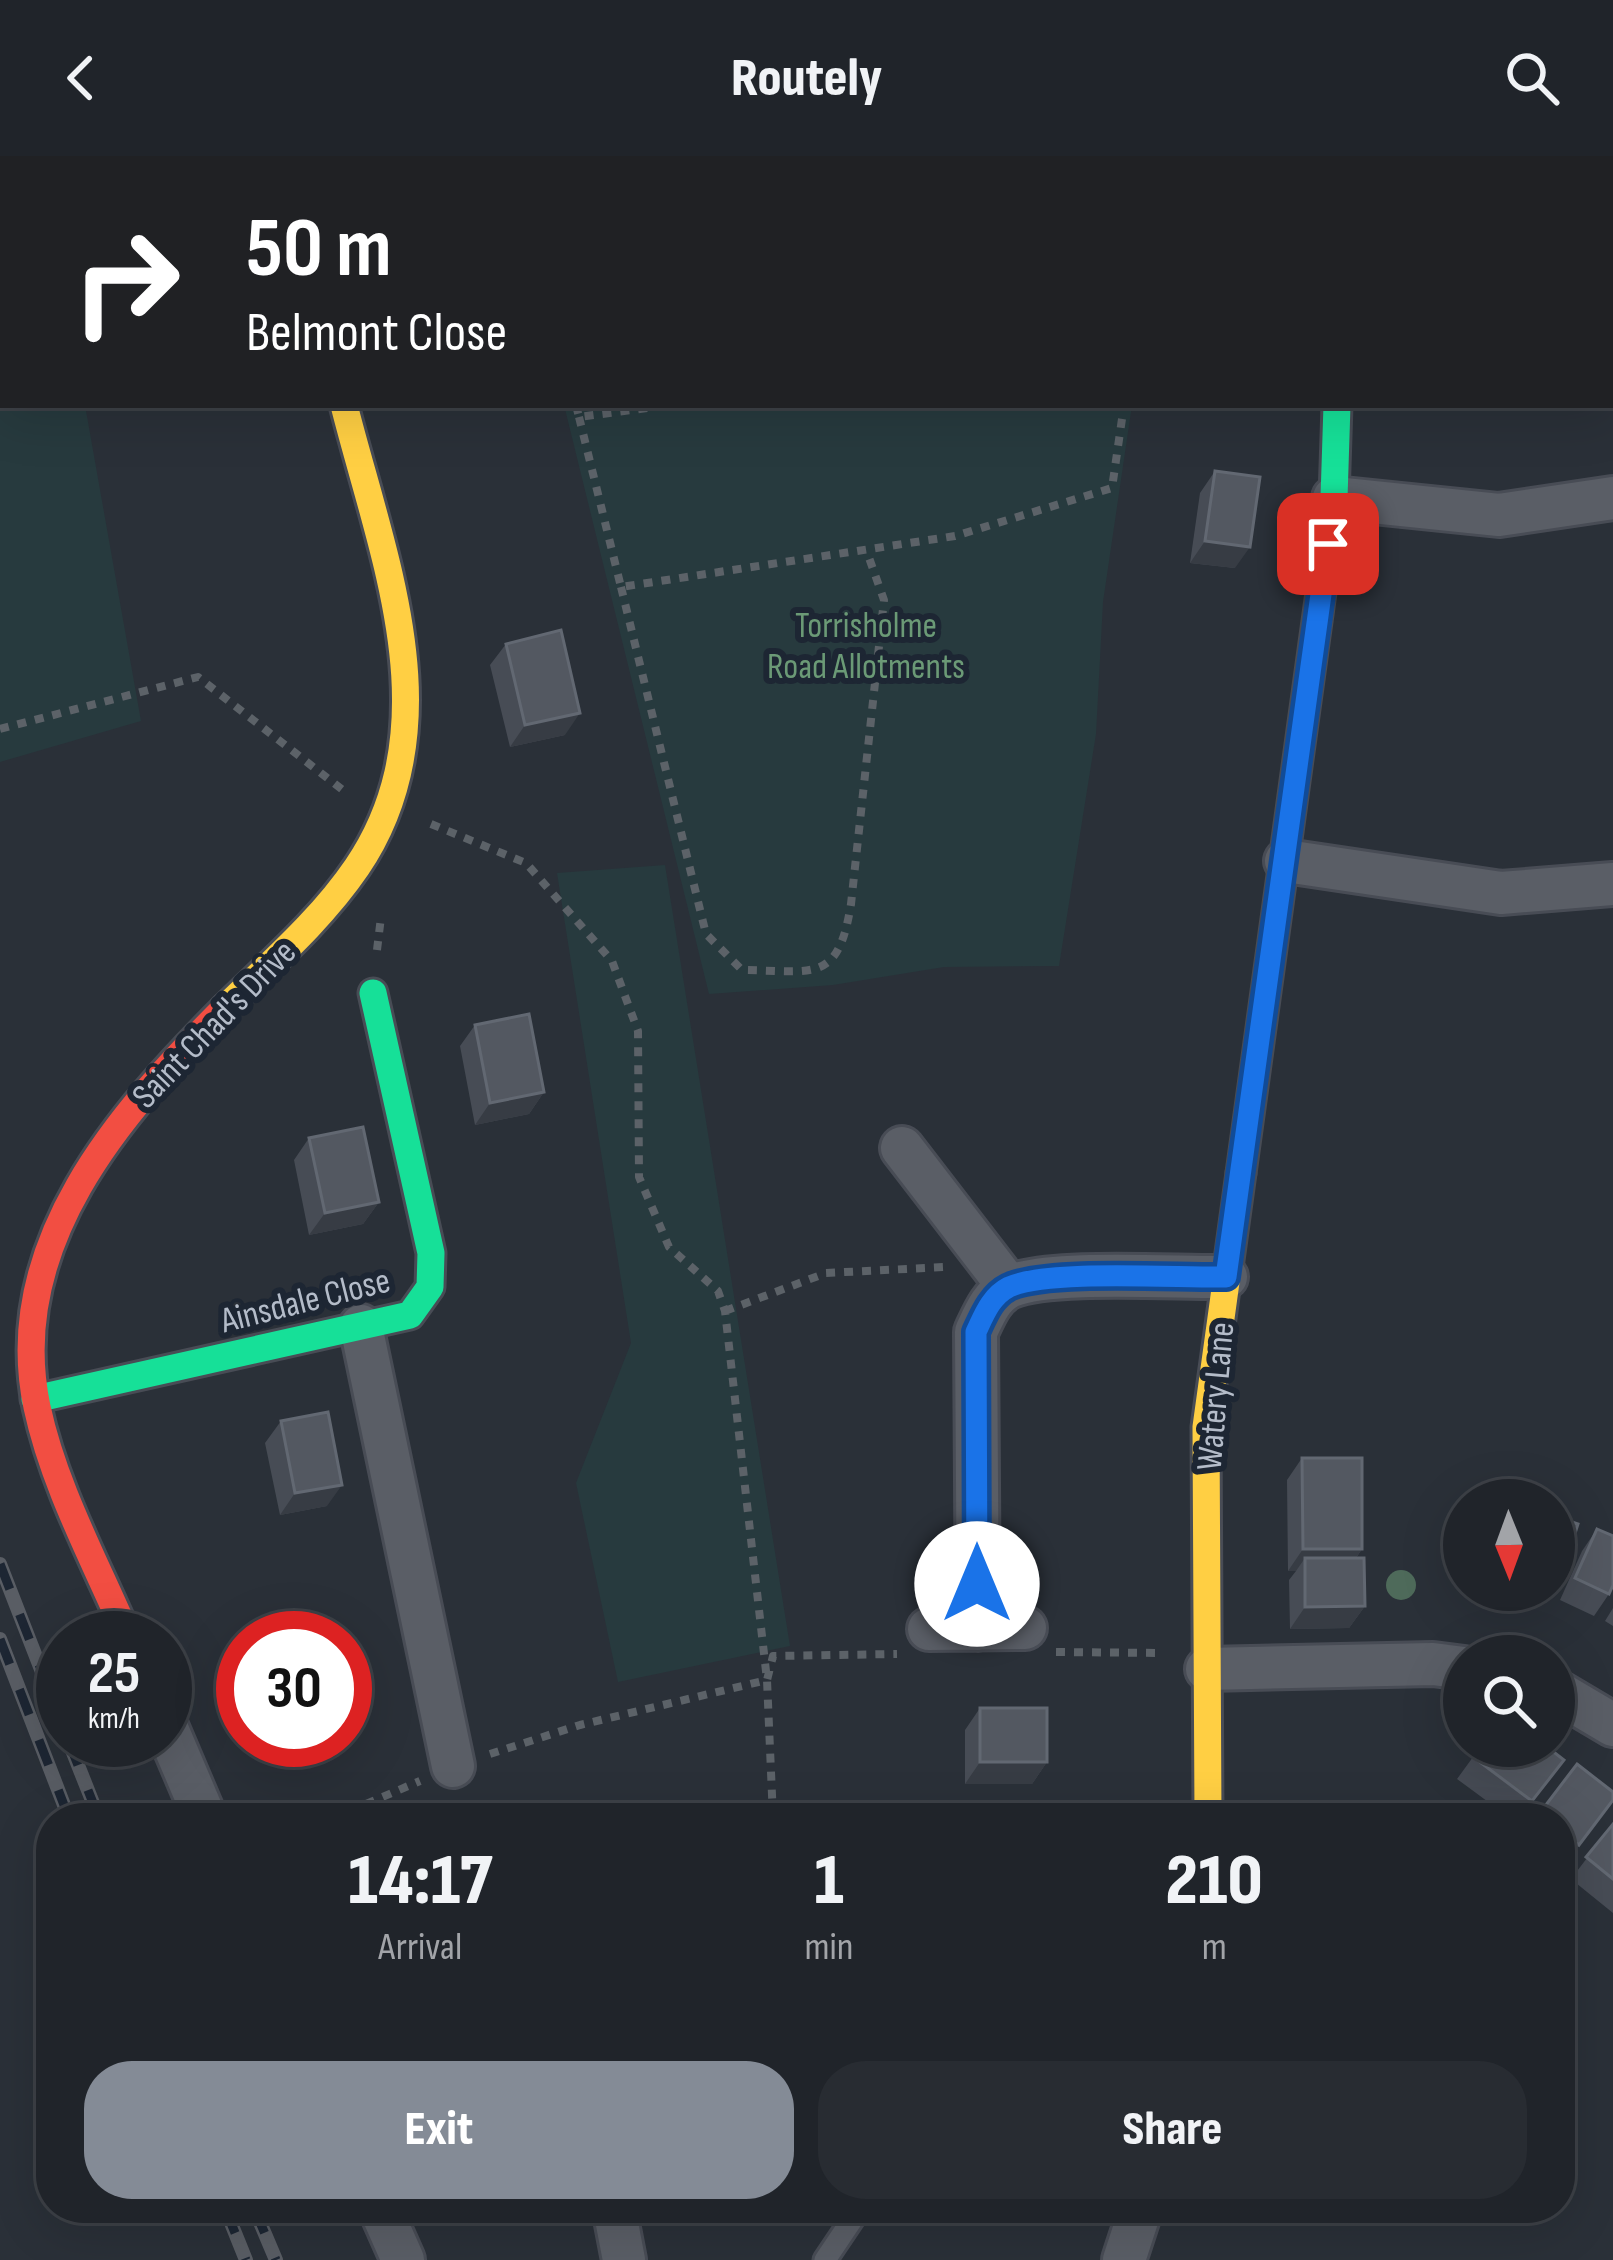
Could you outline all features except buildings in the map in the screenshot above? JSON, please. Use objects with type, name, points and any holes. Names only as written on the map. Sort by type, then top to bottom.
[{"type":"street","name":"Saint Chad's Drive","points":[[117,1611],[49,1451],[35,1399],[28,1353],[32,1290],[68,1198],[116,1124],[174,1058],[353,876],[392,809],[407,748],[408,682],[345,408]]},
{"type":"street","name":"Watery Lane","points":[[1208,1803],[1205,1427],[1334,498],[1337,408]]},
{"type":"street","points":[[1334,498],[1499,515],[1613,498]]},
{"type":"street","points":[[1286,861],[1501,893],[1613,884]]},
{"type":"street","name":"Ainsdale Close","points":[[35,1399],[410,1316],[430,1287],[431,1253],[373,993]]},
{"type":"street","points":[[902,1148],[1009,1287]]},
{"type":"street","points":[[978,1628],[976,1332],[989,1304],[1009,1287],[1041,1280],[1226,1277]]},
{"type":"street","points":[[361,1326],[453,1766]]},
{"type":"street","points":[[919,1641],[978,1628],[1037,1640]]},
{"type":"street","points":[[1207,1669],[1443,1665]]},
{"type":"street","points":[[1575,1702],[1613,1725]]},
{"type":"street","points":[[183,1767],[199,1803]]},
{"type":"street","points":[[387,2223],[403,2260]]},
{"type":"street","points":[[617,2223],[624,2260]]},
{"type":"street","points":[[1124,2260],[1136,2223]]},
{"type":"lane","points":[[825,2260],[850,2223]]},
{"type":"path","points":[[576,408],[706,934],[742,970],[799,971],[831,963],[844,949],[884,600],[867,552]]},
{"type":"path","points":[[578,418],[649,408]]},
{"type":"path","points":[[621,587],[955,536],[1112,488],[1124,408]]},
{"type":"path","points":[[0,730],[198,676],[334,787],[526,862],[612,961],[638,1031],[639,1177],[669,1247],[718,1291],[725,1311],[766,1680],[772,1803]]},
{"type":"path","points":[[725,1311],[826,1273],[962,1267]]},
{"type":"path","points":[[1037,1640],[1166,1652]]},
{"type":"path","points":[[766,1680],[773,1656],[919,1641]]},
{"type":"path","points":[[368,1803],[453,1766],[580,1725],[766,1680]]},
{"type":"green space","points":[[0,408],[86,408],[141,721],[0,762]]},
{"type":"green space","name":"Torrisholme Road Allotments","points":[[565,408],[1132,408],[1103,602],[1096,734],[1059,966],[944,967],[833,985],[709,994]]},
{"type":"green space","points":[[665,865],[790,1646],[618,1682],[576,1483],[631,1343],[557,873]]},
{"type":"railway","points":[[0,1564],[36,1657]]},
{"type":"railway","points":[[0,1639],[63,1803]]},
{"type":"railway","points":[[79,1767],[93,1803]]},
{"type":"railway","points":[[231,2223],[246,2260]]},
{"type":"railway","points":[[260,2223],[276,2260]]},
{"type":"traffic: fast","points":[[1241,1173],[1334,498],[1337,408]]},
{"type":"traffic: fast","points":[[35,1399],[410,1315],[430,1287],[431,1253],[373,993]]},
{"type":"traffic: slow","points":[[225,1008],[312,923],[357,867],[386,812],[401,756],[406,698],[401,639],[345,408]]},
{"type":"traffic: slow","points":[[1208,1803],[1206,1427],[1241,1173]]},
{"type":"traffic: jam","points":[[116,1611],[44,1437],[31,1348],[37,1291],[54,1237],[110,1138],[225,1008]]},
{"type":"route","points":[[977,1584],[976,1332],[989,1304],[1009,1287],[1041,1280],[1226,1277],[1328,544]]}]
